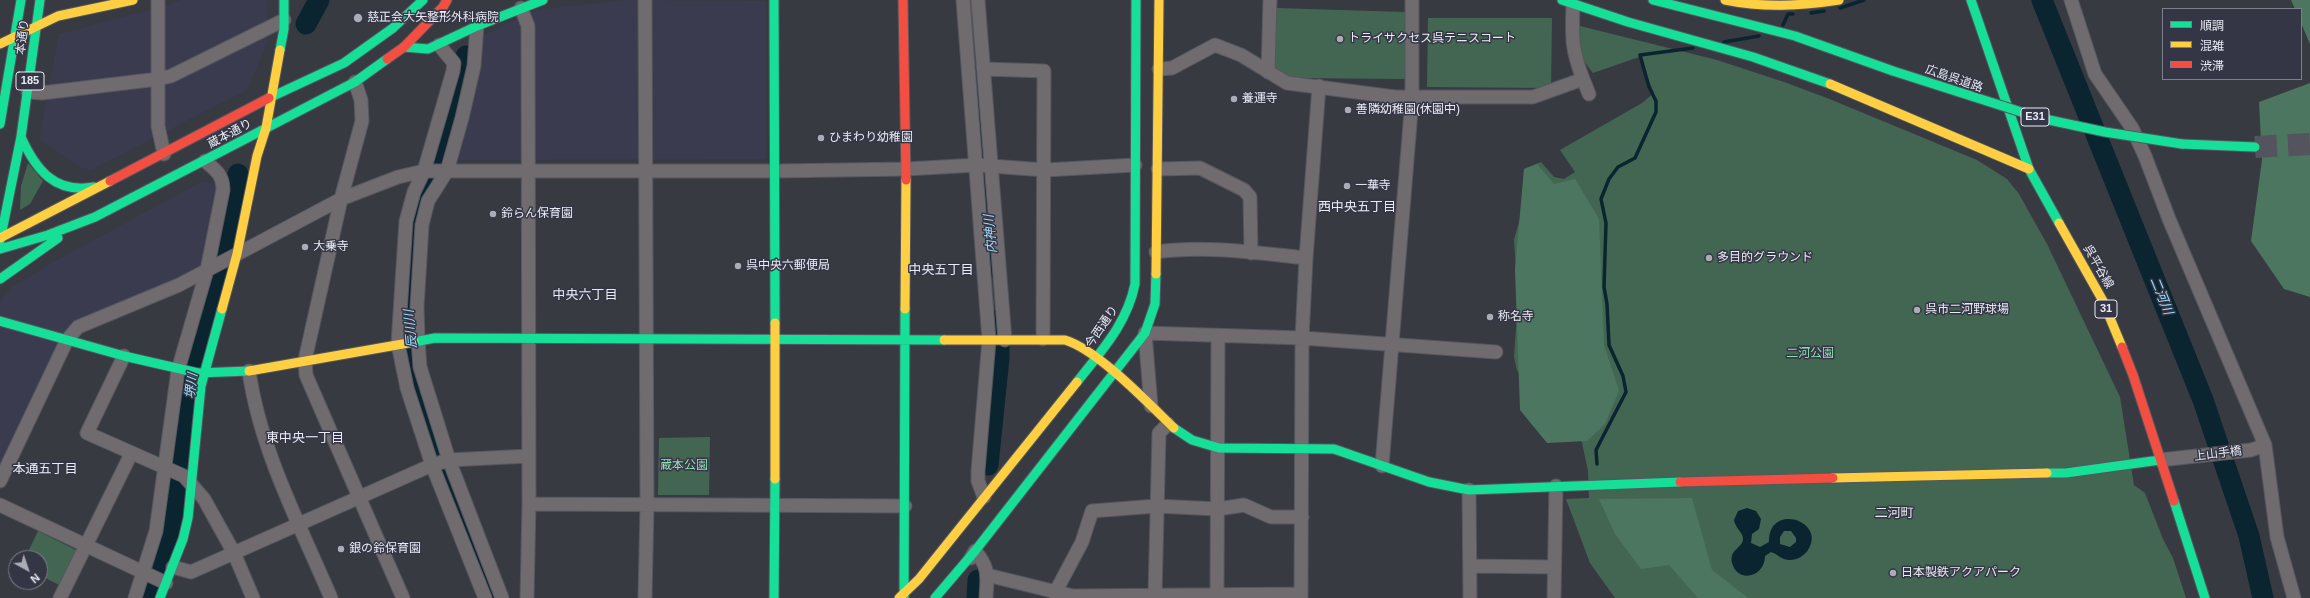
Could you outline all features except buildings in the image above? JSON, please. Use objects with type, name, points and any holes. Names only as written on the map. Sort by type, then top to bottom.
[{"type":"main road","name":"本通り","points":[[0,124],[21,0]]},
{"type":"main road","name":"本通り","points":[[0,239],[21,137],[40,0]]},
{"type":"main road","points":[[0,44],[36,25],[58,16],[133,0]]},
{"type":"main road","points":[[160,598],[154,577],[173,567],[183,539],[188,518],[187,479],[202,372],[234,255],[257,156],[266,128],[278,72],[284,20],[284,0]]},
{"type":"main road","name":"蔵本通り","points":[[0,239],[272,98],[344,63],[393,28],[423,0]]},
{"type":"main road","name":"蔵本通り","points":[[0,249],[48,235],[95,217],[355,82],[404,47],[444,7],[447,0]]},
{"type":"main road","points":[[404,47],[428,49],[477,26],[544,0]]},
{"type":"main road","points":[[774,0],[776,171],[776,505],[774,598]]},
{"type":"main road","points":[[902,597],[905,506],[906,341],[906,169],[903,0]]},
{"type":"main road","name":"今西通り","points":[[902,597],[1096,359],[1122,323],[1132,304],[1135,284],[1136,0]]},
{"type":"main road","points":[[935,598],[975,551],[1145,333],[1155,304],[1158,169],[1159,0]]},
{"type":"main road","name":"広島呉道路","points":[[1653,0],[1702,11],[1795,36],[1893,71],[2040,118],[2105,132],[2182,144],[2254,147]]},
{"type":"main road","points":[[1725,0],[1753,6],[1839,0]]},
{"type":"main road","name":"呉平谷線","points":[[1971,0],[2029,169],[2103,302],[2133,375],[2205,598]]},
{"type":"main road","points":[[1567,2],[1628,22],[1753,57],[1825,82],[2029,169]]},
{"type":"main road","points":[[21,137],[28,156],[37,168],[50,180],[70,188],[87,189],[111,182]]},
{"type":"main road","points":[[0,279],[51,242],[95,217]]},
{"type":"main road","points":[[0,321],[124,356],[181,370],[202,372],[249,371],[435,338],[906,341],[1065,340],[1078,344],[1151,406],[1168,424],[1192,440],[1219,448],[1334,449],[1429,482],[1469,490],[1556,486],[2066,473],[2160,460]]},
{"type":"street","points":[[158,0],[158,126],[164,154]]},
{"type":"street","points":[[645,598],[647,505],[646,0]]},
{"type":"street","points":[[963,0],[1005,340]]},
{"type":"street","points":[[978,0],[984,69],[984,166],[990,340],[978,471],[978,481],[984,497]]},
{"type":"street","points":[[1268,72],[1270,0]]},
{"type":"street","points":[[1382,466],[1412,99],[1412,0]]},
{"type":"street","points":[[2071,0],[2095,74],[2132,128],[2145,156],[2169,219],[2265,445],[2277,537],[2294,598]]},
{"type":"street","points":[[1567,2],[1574,56],[1589,94]]},
{"type":"street","points":[[521,8],[528,26],[530,171],[528,338],[528,598]]},
{"type":"street","points":[[28,92],[42,93],[158,79],[171,76],[284,20]]},
{"type":"street","points":[[477,26],[474,66],[447,171],[428,201],[422,225],[418,340],[420,367],[449,460],[502,598]]},
{"type":"street","points":[[439,45],[454,64],[454,71],[424,171],[414,192],[406,221],[398,344],[407,388],[432,465],[485,598]]},
{"type":"street","points":[[1159,69],[1172,68],[1215,45],[1241,56],[1287,83],[1412,99],[1533,97],[1583,79]]},
{"type":"street","points":[[984,69],[1044,71],[1045,170],[1042,339]]},
{"type":"street","points":[[355,82],[361,100],[362,121],[341,199],[305,360],[306,375],[403,598]]},
{"type":"street","points":[[987,575],[1056,595],[1301,596],[1302,338],[1306,258],[1319,86]]},
{"type":"street","points":[[135,598],[154,577],[156,531],[168,468],[181,370],[210,268],[223,190],[223,180],[219,173],[205,161]]},
{"type":"street","points":[[0,481],[67,340],[78,327],[179,285],[341,199],[398,177],[424,171],[776,171],[984,166],[1045,170],[1135,165]]},
{"type":"street","points":[[1158,169],[1200,168],[1244,190],[1250,197],[1251,253]]},
{"type":"street","points":[[1156,252],[1172,250],[1251,253],[1306,258]]},
{"type":"street","points":[[1151,406],[1145,333],[1302,338],[1392,343],[1496,352]]},
{"type":"street","points":[[1217,596],[1219,448],[1218,336]]},
{"type":"street","points":[[124,356],[88,433],[131,454],[168,468],[187,479],[204,499],[234,553],[253,598]]},
{"type":"street","points":[[249,371],[252,393],[276,469],[331,598]]},
{"type":"street","points":[[1155,595],[1159,433],[1168,424]]},
{"type":"street","name":"上山手橋","points":[[2160,460],[2251,450],[2265,445]]},
{"type":"street","points":[[60,598],[131,454]]},
{"type":"street","points":[[173,567],[191,572],[432,465],[449,460],[529,456]]},
{"type":"street","points":[[1554,598],[1556,486]]},
{"type":"street","points":[[1469,490],[1470,598]]},
{"type":"street","points":[[529,504],[905,506]]},
{"type":"street","points":[[0,505],[154,577]]},
{"type":"street","points":[[1056,595],[1082,542],[1092,511],[1156,506],[1218,509],[1244,505],[1271,517],[1302,517]]},
{"type":"street","points":[[944,598],[975,551],[984,561],[987,575],[986,598]]},
{"type":"street","points":[[1470,566],[1554,567]]},
{"type":"shaded area","points":[[180,0],[267,0],[268,41],[247,90],[91,170],[82,168],[39,139],[59,34],[165,6]]},
{"type":"shaded area","points":[[627,0],[766,1],[766,159],[454,160],[479,38],[535,10]]},
{"type":"shaded area","points":[[203,181],[218,186],[204,268],[71,326],[0,478],[0,302],[12,287],[57,260]]},
{"type":"shaded area","points":[[1747,508],[1756,511],[1761,519],[1759,529],[1752,534],[1751,543],[1760,547],[1769,542],[1771,530],[1777,522],[1786,519],[1795,520],[1804,524],[1810,530],[1812,539],[1808,550],[1800,557],[1790,560],[1784,559],[1771,552],[1765,556],[1761,569],[1756,573],[1745,576],[1740,574],[1735,570],[1732,563],[1732,555],[1741,545],[1743,539],[1742,534],[1734,520],[1738,511]],"holes":[[[1784,531],[1791,531],[1796,538],[1796,542],[1790,547],[1780,544],[1780,537]]]},
{"type":"green space","points":[[2291,0],[2310,0],[2310,44],[2302,25],[2302,8],[2295,8]]},
{"type":"green space","name":"トライサクセス呉テニスコート","points":[[1276,8],[1405,12],[1405,79],[1289,78],[1274,67]]},
{"type":"green space","name":"トライサクセス呉テニスコート","points":[[1428,18],[1552,18],[1551,88],[1427,87]]},
{"type":"green space","name":"二河公園","points":[[1576,25],[1717,60],[1784,82],[1827,98],[1977,160],[2007,179],[2019,194],[2047,244],[2120,397],[2134,485],[2145,493],[2163,539],[2173,558],[2186,598],[1615,598],[1590,563],[1566,499],[1589,498],[1588,471],[1581,438],[1529,391],[1517,370],[1514,357],[1518,301],[1514,240],[1521,215],[1524,169],[1541,162],[1554,177],[1564,179],[1575,172],[1560,150],[1642,103],[1654,93],[1639,57],[1593,73],[1581,57]]},
{"type":"green space","points":[[2310,83],[2310,297],[2284,289],[2251,241],[2262,160],[2259,102]]},
{"type":"green space","points":[[28,163],[43,181],[30,204],[20,210],[21,186]]},
{"type":"green space","points":[[1537,164],[1554,184],[1575,179],[1599,219],[1604,345],[1619,391],[1605,424],[1587,441],[1547,443],[1520,410],[1515,269],[1524,169]]},
{"type":"green space","name":"蔵本公園","points":[[710,437],[709,495],[658,495],[659,438]]},
{"type":"green space","points":[[1692,498],[1712,570],[1748,598],[1698,598],[1669,565],[1641,569],[1615,534],[1599,499]]},
{"type":"green space","points":[[38,531],[78,551],[61,586],[48,579],[48,550],[29,550]]},
{"type":"waterway","name":"堺川","points":[[306,24],[319,0]]},
{"type":"waterway","points":[[1840,8],[1864,0]]},
{"type":"waterway","name":"二河川","points":[[2042,0],[2203,400],[2249,536],[2263,598]]},
{"type":"waterway","name":"内神川","points":[[970,4],[993,267]]},
{"type":"waterway","points":[[1811,13],[1824,11]]},
{"type":"waterway","points":[[1783,25],[1788,14],[1793,14]]},
{"type":"waterway","points":[[1724,42],[1759,36]]},
{"type":"waterway","points":[[1597,464],[1596,450],[1626,392],[1623,376],[1609,345],[1607,304],[1604,287],[1606,223],[1601,199],[1609,179],[1618,167],[1635,158],[1656,112],[1656,101],[1649,87],[1640,55],[1693,48]]},
{"type":"waterway","name":"辰川川","points":[[466,56],[461,84],[438,155],[418,198],[408,295],[415,372],[437,449],[481,570],[494,598]]},
{"type":"waterway","name":"堺川","points":[[145,598],[159,567],[170,531],[179,487],[195,361],[211,315],[225,250],[238,174]]},
{"type":"waterway","name":"内神川","points":[[988,465],[999,358],[999,320]]},
{"type":"waterway","name":"内神川","points":[[977,598],[978,580]]},
{"type":"tunnel","points":[[2255,147],[2310,144]]},
{"type":"traffic: fast","points":[[0,124],[21,0]]},
{"type":"traffic: fast","points":[[0,241],[21,137],[40,0]]},
{"type":"traffic: fast","points":[[280,50],[284,29],[284,0]]},
{"type":"traffic: fast","points":[[269,98],[344,63],[393,28],[423,0]]},
{"type":"traffic: fast","points":[[404,47],[428,49],[477,26],[543,0]]},
{"type":"traffic: fast","points":[[774,0],[775,323]]},
{"type":"traffic: fast","points":[[1077,382],[1112,336],[1126,312],[1135,284],[1136,0]]},
{"type":"traffic: fast","points":[[1562,0],[1628,22],[1753,57],[1830,84]]},
{"type":"traffic: fast","points":[[1653,0],[1795,36],[1893,71]]},
{"type":"traffic: fast","points":[[1971,0],[2029,169],[2059,223]]},
{"type":"traffic: fast","points":[[0,249],[48,235],[95,217],[355,82],[387,59]]},
{"type":"traffic: fast","points":[[1893,71],[2040,118],[2105,132],[2182,144]]},
{"type":"traffic: fast","points":[[21,137],[33,160],[48,177],[68,187],[94,187]]},
{"type":"traffic: fast","points":[[2182,144],[2255,147]]},
{"type":"traffic: fast","points":[[0,279],[58,238]]},
{"type":"traffic: fast","points":[[935,598],[975,551],[1145,333],[1155,304],[1156,274]]},
{"type":"traffic: fast","points":[[160,598],[183,539],[188,518],[201,386],[222,309]]},
{"type":"traffic: fast","points":[[904,598],[905,309]]},
{"type":"traffic: fast","points":[[0,321],[124,356],[198,373],[249,371]]},
{"type":"traffic: fast","points":[[414,342],[435,338],[944,340]]},
{"type":"traffic: fast","points":[[1174,428],[1192,440],[1219,448],[1334,449],[1429,482],[1469,490],[1680,482]]},
{"type":"traffic: fast","points":[[2047,473],[2066,473],[2160,460]]},
{"type":"traffic: fast","points":[[774,598],[775,479]]},
{"type":"traffic: fast","points":[[2174,501],[2205,598]]},
{"type":"traffic: slow","points":[[0,44],[58,16],[133,0]]},
{"type":"traffic: slow","points":[[1156,274],[1159,0]]},
{"type":"traffic: slow","points":[[1725,0],[1739,3],[1768,5],[1810,4],[1839,0]]},
{"type":"traffic: slow","points":[[222,309],[237,254],[257,156],[266,128],[280,50]]},
{"type":"traffic: slow","points":[[1830,84],[2029,169]]},
{"type":"traffic: slow","points":[[905,309],[906,180]]},
{"type":"traffic: slow","points":[[0,238],[110,181]]},
{"type":"traffic: slow","points":[[2059,223],[2103,301],[2122,347]]},
{"type":"traffic: slow","points":[[775,323],[775,479]]},
{"type":"traffic: slow","points":[[944,340],[1065,340],[1092,354],[1122,378],[1174,428]]},
{"type":"traffic: slow","points":[[249,371],[414,342]]},
{"type":"traffic: slow","points":[[899,598],[919,579],[1077,382]]},
{"type":"traffic: slow","points":[[1833,478],[2047,473]]},
{"type":"traffic: jam","points":[[387,59],[404,47],[443,7],[447,0]]},
{"type":"traffic: jam","points":[[903,0],[906,180]]},
{"type":"traffic: jam","points":[[110,181],[269,98]]},
{"type":"traffic: jam","points":[[2122,347],[2133,375],[2174,501]]},
{"type":"traffic: jam","points":[[1680,482],[1833,478]]},
{"type":"place","name":"慈正会大矢整形外科病院","points":[[358,18]]},
{"type":"place","name":"トライサクセス呉テニスコート","points":[[1340,39]]},
{"type":"place","name":"養運寺","points":[[1234,99]]},
{"type":"place","name":"善隣幼稚園(休園中)","points":[[1348,110]]},
{"type":"place","name":"ひまわり幼稚園","points":[[821,138]]},
{"type":"place","name":"一華寺","points":[[1347,186]]},
{"type":"place","name":"鈴らん保育園","points":[[493,214]]},
{"type":"place","name":"大乗寺","points":[[305,247]]},
{"type":"place","name":"多目的グラウンド","points":[[1709,258]]},
{"type":"place","name":"呉中央六郵便局","points":[[738,266]]},
{"type":"place","name":"呉市二河野球場","points":[[1917,310]]},
{"type":"place","name":"称名寺","points":[[1490,317]]},
{"type":"place","name":"銀の鈴保育園","points":[[341,549]]},
{"type":"place","name":"日本製鉄アクアパーク","points":[[1893,573]]},
{"type":"district","name":"西中央五丁目","points":[[1357,207]]},
{"type":"district","name":"中央五丁目","points":[[941,270]]},
{"type":"district","name":"中央六丁目","points":[[585,295]]},
{"type":"district","name":"東中央一丁目","points":[[305,438]]},
{"type":"district","name":"本通五丁目","points":[[45,469]]},
{"type":"district","name":"二河町","points":[[1894,513]]}]
